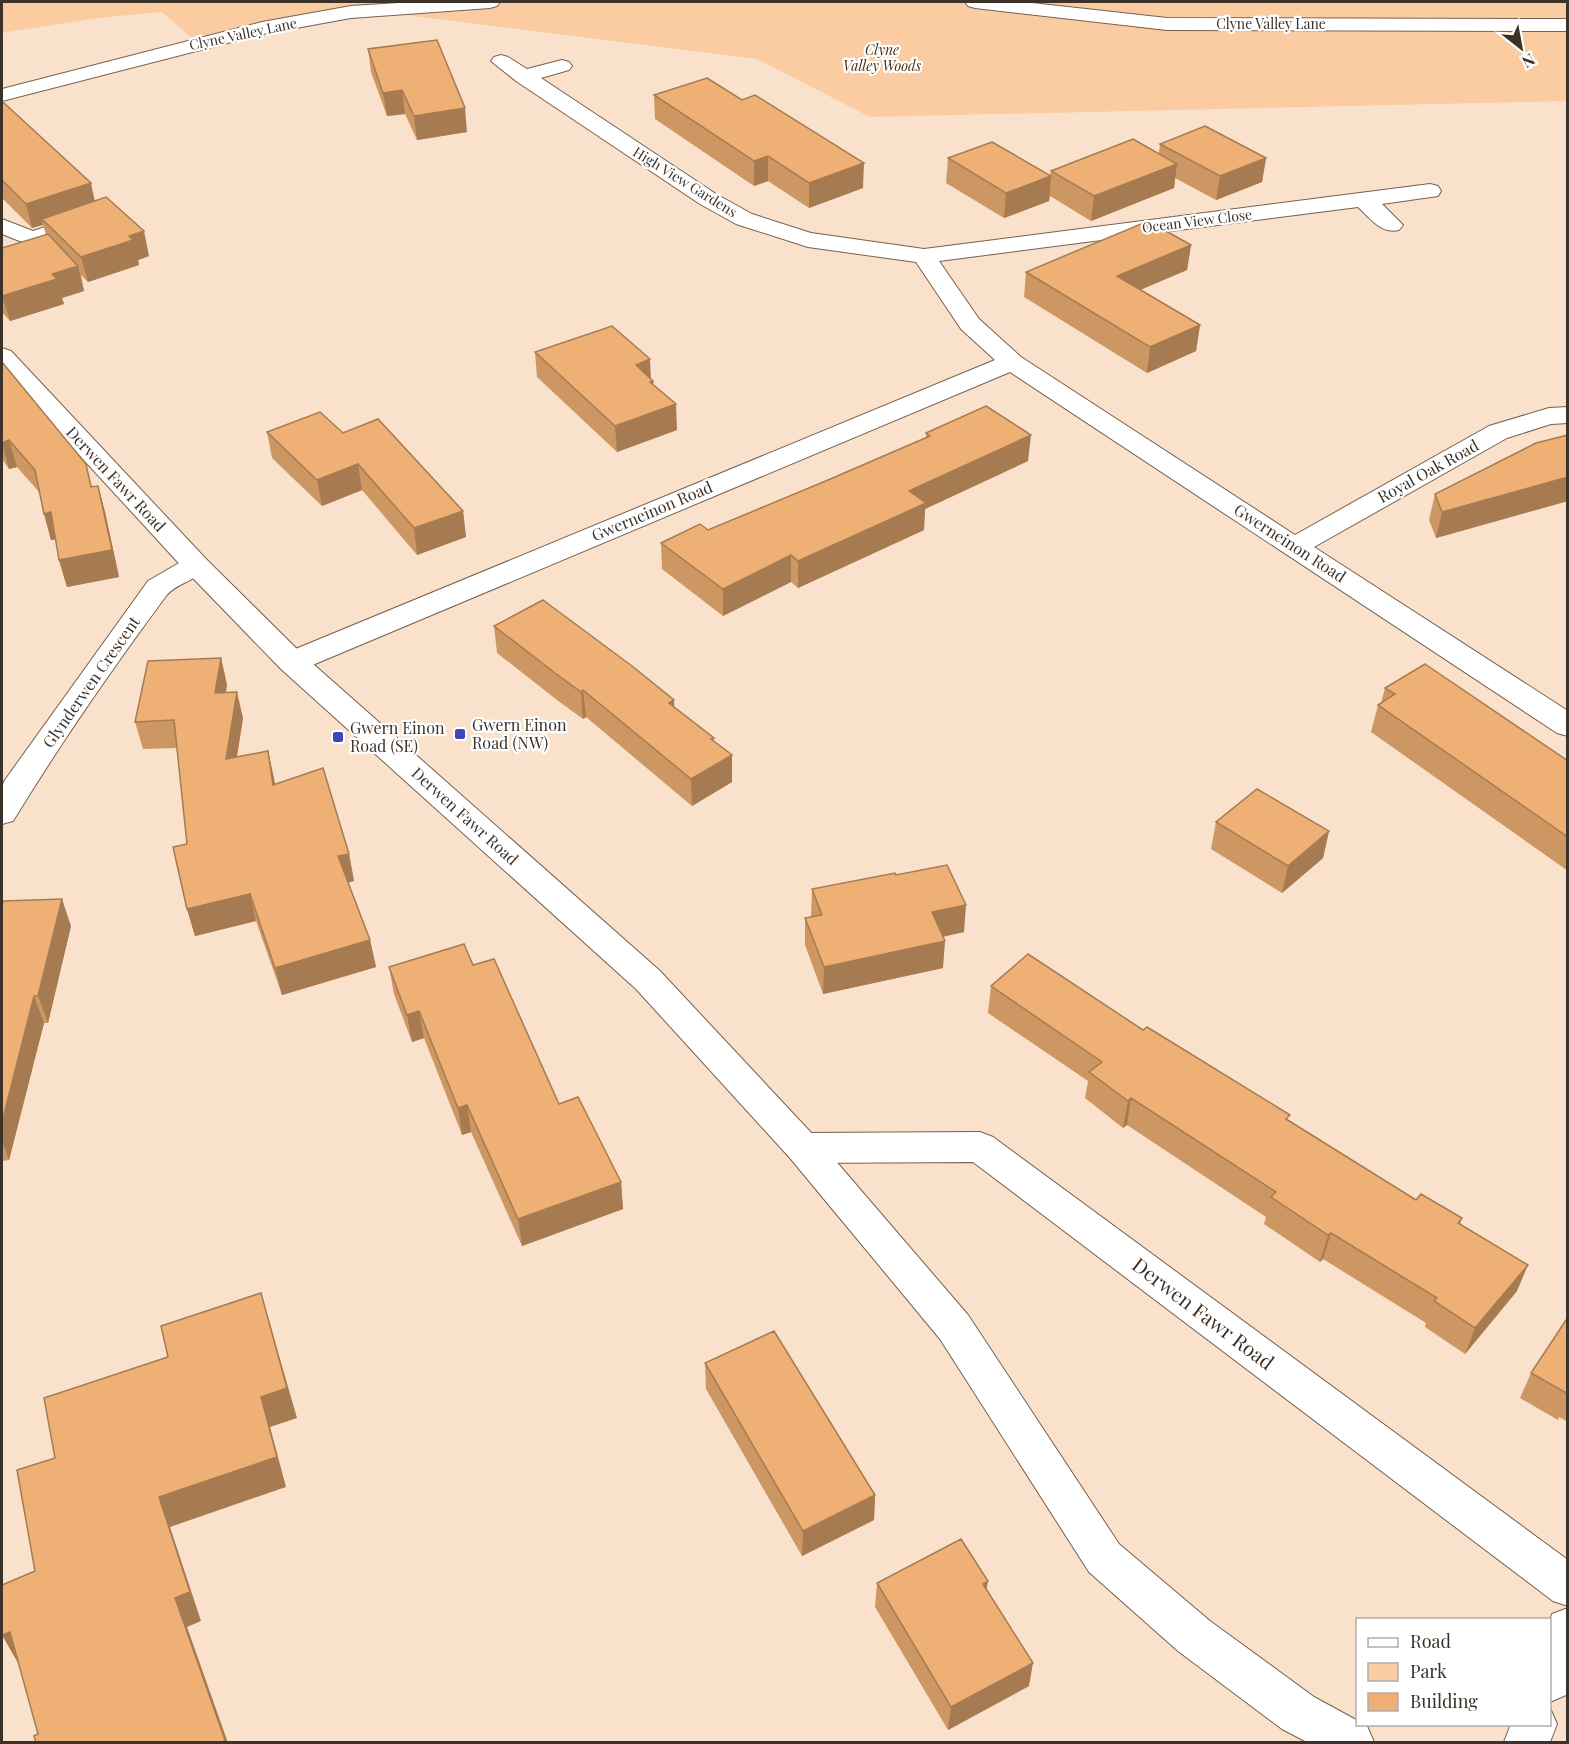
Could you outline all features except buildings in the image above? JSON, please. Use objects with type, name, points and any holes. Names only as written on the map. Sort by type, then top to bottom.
[{"type":"street","name":"Clyne Valley Lane","points":[[2,95],[262,28],[351,12],[490,2]]},
{"type":"street","name":"Clyne Valley Lane","points":[[975,2],[1167,24],[1568,25]]},
{"type":"street","name":"High View Gardens","points":[[501,61],[708,199],[744,219],[808,240],[924,256]]},
{"type":"street","points":[[523,77],[562,66]]},
{"type":"street","name":"Ocean View Close","points":[[924,256],[1430,191]]},
{"type":"street","points":[[1364,200],[1391,225]]},
{"type":"street","points":[[2,226],[34,248],[105,214]]},
{"type":"street","name":"Gwerneinon Road","points":[[924,256],[970,324],[1012,362],[1568,726]]},
{"type":"street","name":"Derwen Fawr Road","points":[[2,356],[196,566],[292,662],[648,980],[803,1148],[954,1327],[1104,1558],[1213,1650],[1298,1713],[1351,1743]]},
{"type":"street","name":"Gwerneinon Road","points":[[292,662],[1012,362]]},
{"type":"street","name":"Royal Oak Road","points":[[1295,546],[1498,432],[1549,416],[1568,415]]},
{"type":"street","name":"Glynderwen Crescent","points":[[2,813],[21,780],[158,587],[196,566]]},
{"type":"street","name":"Derwen Fawr Road","points":[[803,1148],[980,1147],[1568,1586]]},
{"type":"street","points":[[1551,1677],[1568,1629]]},
{"type":"street","points":[[1527,1743],[1534,1726]]},
{"type":"green space","name":"Clyne Valley Woods","points":[[2,2],[1567,2],[1568,101],[870,117],[757,59],[350,8],[193,39],[162,12],[97,18],[2,33]]},
{"type":"place","name":"Gwern Einon Road (NW)","points":[[460,734]]},
{"type":"place","name":"Gwern Einon Road (SE)","points":[[338,737]]}]
